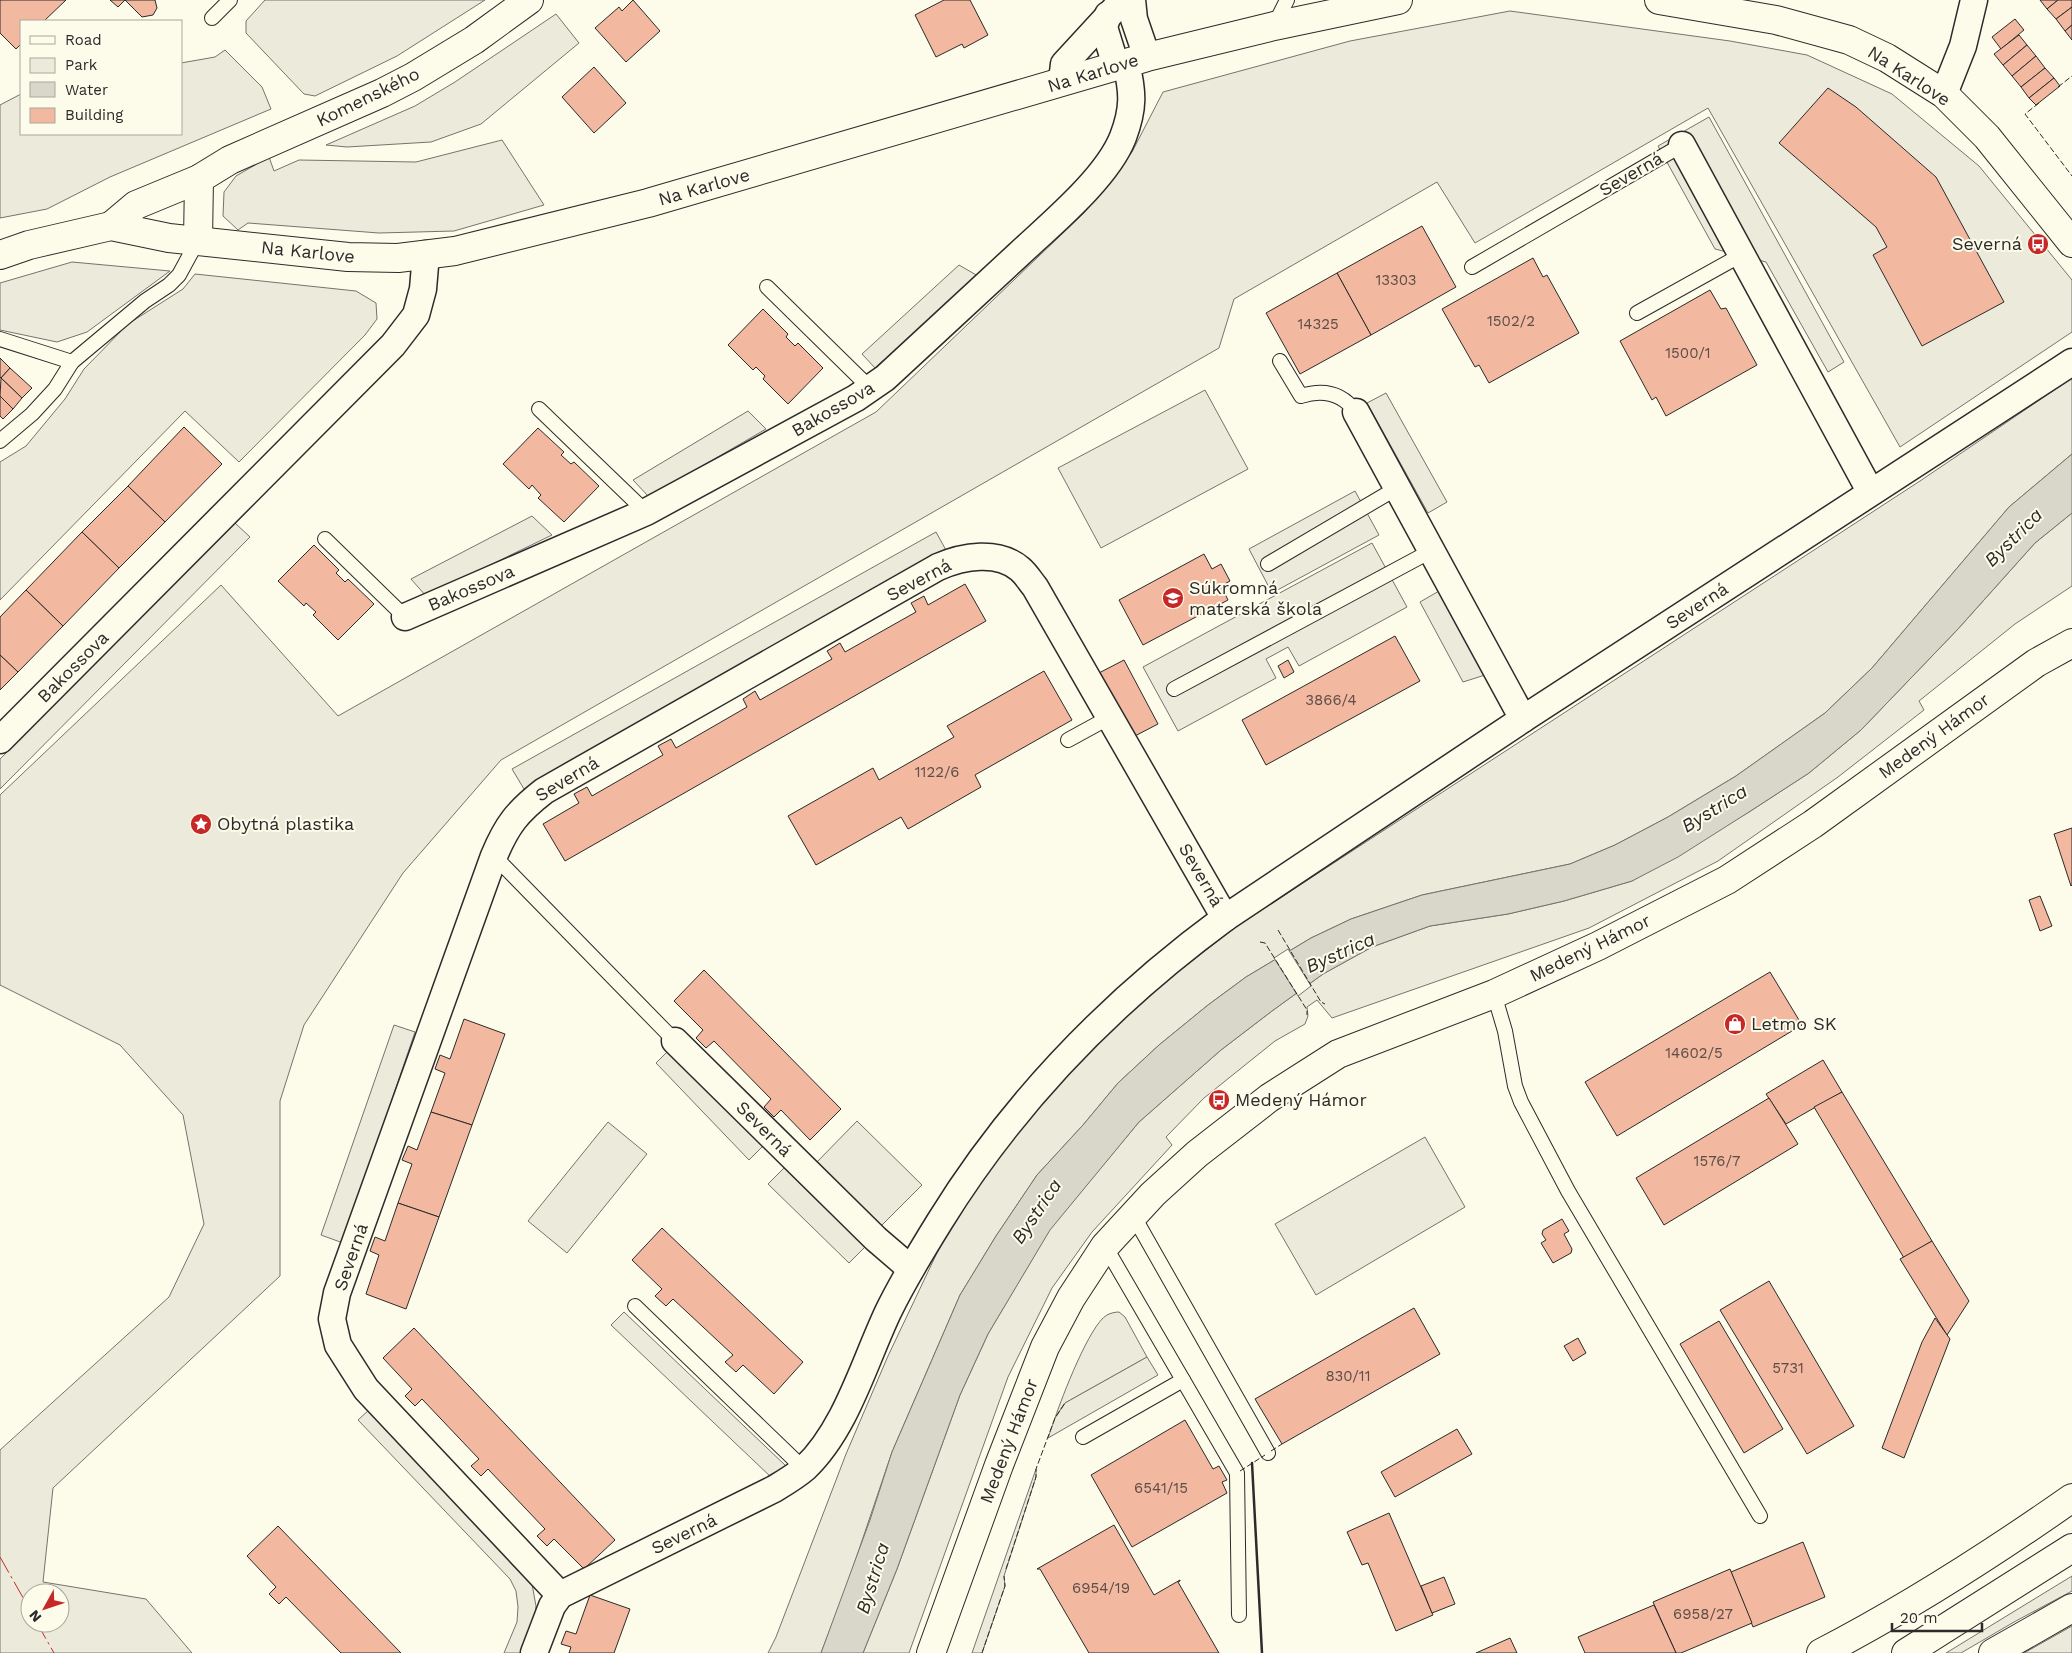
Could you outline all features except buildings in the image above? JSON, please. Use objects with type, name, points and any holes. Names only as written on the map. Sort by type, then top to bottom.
[{"type":"main road","name":"Komenského","points":[[111,226],[136,205],[199,179],[230,160],[414,77],[474,40],[529,0]]},
{"type":"main road","name":"Na Karlove","points":[[0,255],[29,245],[111,226],[169,238],[348,257],[398,258],[455,251],[648,203],[1129,62],[1274,26],[1398,0]]},
{"type":"main road","name":"Na Karlove","points":[[1659,0],[1776,20],[1849,40],[1887,58],[1944,94],[1987,137],[2072,243]]},
{"type":"main road","points":[[198,240],[199,179]]},
{"type":"main road","name":"Medený Hámor","points":[[931,1653],[1045,1346],[1071,1298],[1106,1246],[1134,1215],[1197,1154],[1270,1098],[1338,1054],[1494,994],[1598,946],[1727,880],[1813,824],[2036,663],[2072,643]]},
{"type":"main road","points":[[1821,1653],[1921,1596],[2026,1530],[2072,1498]]},
{"type":"main road","points":[[1906,1653],[2072,1548]]},
{"type":"main road","points":[[1993,1653],[2072,1608]]},
{"type":"street","name":"Bakossova","points":[[405,617],[646,512],[871,389],[885,378],[1078,199],[1114,155],[1123,138],[1130,115],[1132,90],[1129,62],[1134,19],[1132,0]]},
{"type":"street","points":[[1944,94],[1963,46],[1974,0]]},
{"type":"street","name":"Bakossova","points":[[1115,8],[1104,27],[1129,62]]},
{"type":"street","name":"Bakossova","points":[[1062,82],[1064,64],[1115,8]]},
{"type":"street","name":"Severná","points":[[1682,145],[1743,254],[1870,491]]},
{"type":"street","name":"Bakossova","points":[[0,740],[393,345],[416,315],[423,289],[426,254]]},
{"type":"street","name":"Severná","points":[[1225,918],[1035,587],[1019,568],[999,558],[976,557],[955,560],[938,567],[544,791],[526,805],[511,821],[494,856],[338,1293],[332,1319],[338,1345],[366,1389],[560,1595],[774,1490],[804,1469],[822,1449],[842,1415],[889,1311],[911,1269],[976,1165],[1036,1090],[1070,1052],[1112,1011],[1192,943],[1225,918],[1870,491],[2072,362]]},
{"type":"street","points":[[1356,412],[1523,719]]},
{"type":"street","name":"Severná","points":[[675,1041],[876,1239],[911,1269]]},
{"type":"street","points":[[534,1653],[552,1606],[560,1595]]},
{"type":"lane","points":[[212,18],[230,0]]},
{"type":"lane","points":[[1274,26],[1287,0]]},
{"type":"lane","name":"Severná","points":[[1472,267],[1682,145]]},
{"type":"lane","points":[[0,441],[32,414],[55,389],[72,362],[144,301],[174,280],[186,264],[198,240]]},
{"type":"lane","points":[[1637,313],[1743,254]]},
{"type":"lane","points":[[767,288],[871,389]]},
{"type":"lane","points":[[0,339],[72,362]]},
{"type":"lane","points":[[1280,361],[1301,396],[1313,392],[1338,395],[1350,404],[1356,412]]},
{"type":"lane","points":[[539,409],[646,512]]},
{"type":"lane","points":[[1268,564],[1397,488]]},
{"type":"lane","points":[[325,539],[405,617]]},
{"type":"lane","points":[[1174,689],[1431,551]]},
{"type":"lane","points":[[1068,740],[1110,717]]},
{"type":"lane","name":"Severná","points":[[494,856],[675,1041]]},
{"type":"lane","points":[[1494,994],[1505,1031],[1514,1086],[1521,1102],[1568,1191],[1760,1516]]},
{"type":"lane","points":[[1134,1215],[1268,1453]]},
{"type":"lane","points":[[1106,1246],[1237,1473],[1239,1616]]},
{"type":"lane","points":[[635,1306],[804,1469]]},
{"type":"lane","points":[[1083,1437],[1182,1380]]},
{"type":"green space","points":[[265,0],[485,0],[397,56],[315,96],[304,94],[246,33],[246,21]]},
{"type":"green space","points":[[1510,11],[1730,41],[1807,55],[1892,94],[1979,166],[2072,280],[2072,332],[1900,447],[1708,108],[1475,243],[1437,182],[1234,299],[1219,348],[501,760],[403,873],[304,1025],[280,1101],[280,1276],[53,1488],[43,1582],[49,1583],[20,1583],[20,1633],[70,1633],[70,1586],[146,1599],[192,1653],[0,1653],[0,1450],[169,1297],[204,1224],[183,1115],[120,1045],[0,985],[0,795],[221,585],[338,716],[876,412],[1084,213],[1132,152],[1163,92],[1350,41]]},
{"type":"green space","points":[[556,14],[579,43],[481,124],[431,142],[347,147],[326,145],[415,106],[455,82]]},
{"type":"green space","points":[[225,50],[262,87],[271,109],[110,177],[47,209],[0,218],[0,105],[20,95],[20,135],[182,135],[182,63],[215,57]]},
{"type":"green space","points":[[502,140],[544,205],[454,231],[379,233],[248,223],[238,230],[223,216],[224,192],[236,176],[269,157],[274,171],[299,160],[416,162]]},
{"type":"green space","points":[[72,262],[170,271],[87,332],[57,342],[0,330],[0,283]]},
{"type":"green space","points":[[195,274],[356,291],[376,303],[377,319],[365,335],[239,462],[185,411],[0,600],[0,462],[26,446],[65,399],[84,369],[128,324],[183,289]]},
{"type":"green space","points":[[2072,378],[2072,454],[2009,507],[1872,668],[1825,713],[1736,776],[1668,817],[1615,845],[1570,864],[1422,895],[1351,919],[1311,938],[1246,977],[1208,1005],[1159,1045],[1118,1083],[1037,1175],[996,1236],[960,1295],[892,1452],[846,1588],[821,1653],[768,1653],[776,1637],[846,1454],[888,1356],[954,1217],[1029,1108],[1115,1021],[1237,926],[1920,481]]},
{"type":"green space","points":[[1205,390],[1248,469],[1101,548],[1058,468]]},
{"type":"green space","points":[[2072,513],[2072,586],[2015,624],[1919,701],[1924,710],[1838,777],[1718,861],[1589,928],[1332,1018],[1317,1000],[1307,1007],[1308,1016],[1305,1024],[1275,1041],[1204,1098],[1166,1137],[1172,1145],[1092,1232],[1052,1288],[1008,1377],[909,1653],[863,1653],[897,1569],[960,1395],[988,1334],[1050,1229],[1139,1122],[1221,1050],[1272,1011],[1323,974],[1372,947],[1430,926],[1508,914],[1564,901],[1632,881],[1749,812],[1809,773],[1861,730],[1958,629],[2035,543]]},
{"type":"green space","points":[[608,1122],[647,1154],[567,1253],[528,1221]]},
{"type":"green space","points":[[1119,1312],[1125,1317],[1147,1357],[1065,1403],[1055,1418],[1077,1362],[1093,1332],[1100,1321],[1107,1315]]},
{"type":"green space","points":[[1036,1469],[1036,1477],[1004,1576],[1005,1586],[982,1653],[972,1653]]},
{"type":"green space","points":[[2072,1576],[2072,1591],[1961,1653],[1946,1653]]},
{"type":"green space","points":[[2072,1626],[2072,1653],[2024,1653]]},
{"type":"shaded area","points":[[1709,117],[1844,362],[1828,372],[1766,262],[1715,249],[1658,146]]},
{"type":"shaded area","points":[[959,265],[978,276],[875,368],[862,354]]},
{"type":"shaded area","points":[[1386,393],[1447,502],[1428,513],[1367,403]]},
{"type":"shaded area","points":[[748,411],[766,429],[649,497],[633,480]]},
{"type":"shaded area","points":[[1355,491],[1379,535],[1272,593],[1249,549]]},
{"type":"shaded area","points":[[532,516],[552,535],[426,596],[411,579]]},
{"type":"shaded area","points":[[235,523],[250,537],[0,789],[0,759]]},
{"type":"shaded area","points":[[936,532],[947,552],[524,789],[512,769]]},
{"type":"shaded area","points":[[1372,543],[1407,607],[1299,666],[1288,647],[1266,659],[1276,678],[1178,731],[1143,667]]},
{"type":"shaded area","points":[[1439,591],[1485,675],[1463,682],[1420,602]]},
{"type":"shaded area","points":[[394,1025],[415,1032],[343,1243],[321,1235]]},
{"type":"shaded area","points":[[671,1048],[765,1144],[749,1160],[656,1063]]},
{"type":"shaded area","points":[[857,1121],[922,1185],[881,1226],[816,1163]]},
{"type":"shaded area","points":[[1425,1137],[1465,1207],[1316,1295],[1275,1224]]},
{"type":"shaded area","points":[[784,1168],[865,1247],[849,1263],[768,1184]]},
{"type":"shaded area","points":[[624,1312],[786,1466],[773,1479],[611,1325]]},
{"type":"shaded area","points":[[1147,1357],[1158,1375],[1048,1438],[1055,1418],[1065,1403]]},
{"type":"shaded area","points":[[370,1409],[532,1584],[536,1606],[534,1627],[523,1653],[504,1653],[517,1622],[516,1591],[510,1579],[358,1420]]},
{"type":"water","name":"Bystrica","points":[[2072,454],[2072,513],[2035,543],[1958,629],[1861,730],[1809,773],[1678,857],[1632,881],[1564,901],[1508,914],[1430,926],[1372,947],[1323,974],[1272,1011],[1221,1050],[1139,1122],[1050,1230],[988,1334],[960,1395],[897,1569],[863,1653],[821,1653],[870,1520],[892,1452],[960,1295],[996,1236],[1037,1175],[1118,1083],[1159,1045],[1208,1005],[1246,977],[1311,938],[1351,919],[1422,895],[1570,864],[1615,845],[1668,817],[1736,776],[1825,713],[1872,668],[2009,507]]},
{"type":"pier","points":[[1288,949],[1311,986],[1298,996],[1274,958]]},
{"type":"fence","points":[[2058,87],[2072,76]]},
{"type":"fence","points":[[2039,103],[2025,114],[2072,176]]},
{"type":"fence","points":[[1278,930],[1321,1002],[1325,1004]]},
{"type":"fence","points":[[1260,942],[1265,943],[1307,1010],[1307,1015]]},
{"type":"fence","points":[[1006,1569],[1036,1477],[1036,1469],[1055,1418],[1065,1403]]},
{"type":"fence","points":[[1271,1451],[1282,1444]]},
{"type":"fence","points":[[1240,1471],[1265,1455]]},
{"type":"fence","points":[[982,1653],[1005,1586],[1004,1576]]},
{"type":"wall","points":[[1252,1463],[1262,1653]]},
{"type":"power","points":[[0,1557],[20,1592]]},
{"type":"power","points":[[43,1633],[54,1653]]},
{"type":"place","name":"Severná","points":[[2038,244]]},
{"type":"place","name":"Súkromná materská škola","points":[[1173,598]]},
{"type":"place","name":"Obytná plastika","points":[[201,824]]},
{"type":"place","name":"Letmo SK","points":[[1735,1024]]},
{"type":"place","name":"Medený Hámor","points":[[1219,1100]]}]
